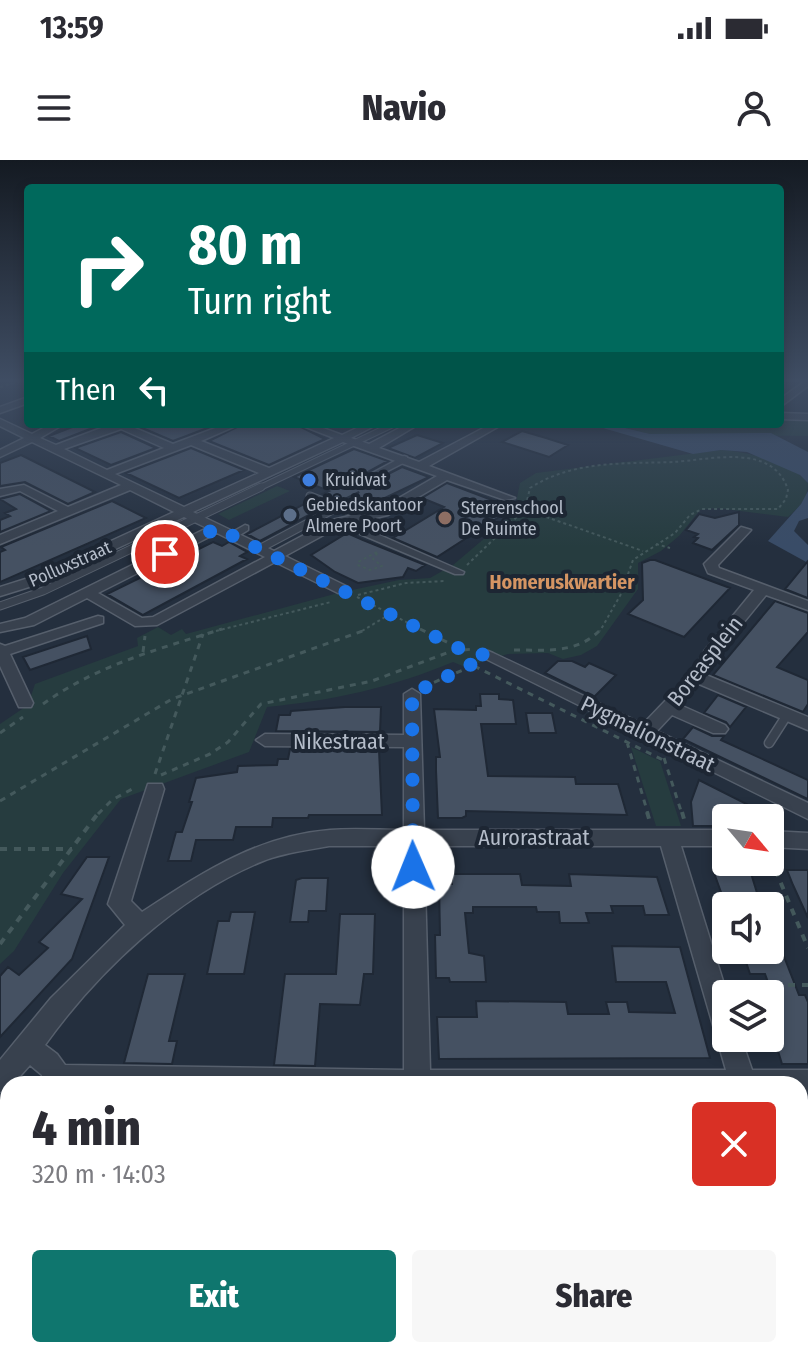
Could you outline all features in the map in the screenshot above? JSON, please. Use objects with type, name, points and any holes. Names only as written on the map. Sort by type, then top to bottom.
[{"type":"street","points":[[0,454],[27,435],[348,593]]},
{"type":"street","points":[[55,449],[93,435]]},
{"type":"street","points":[[142,435],[173,448]]},
{"type":"street","points":[[106,474],[208,435]]},
{"type":"street","points":[[333,435],[509,498]]},
{"type":"street","name":"Polluxstraat","points":[[0,592],[40,579],[349,435]]},
{"type":"street","points":[[372,447],[394,435]]},
{"type":"street","points":[[422,465],[478,435]]},
{"type":"street","points":[[192,441],[270,473]]},
{"type":"street","points":[[367,478],[404,459]]},
{"type":"street","points":[[88,593],[133,620],[146,624],[170,614],[336,523],[384,512],[447,475]]},
{"type":"street","points":[[0,540],[129,486]]},
{"type":"street","points":[[0,493],[20,487],[68,512]]},
{"type":"street","points":[[338,507],[361,517]]},
{"type":"street","points":[[361,517],[363,532],[459,572]]},
{"type":"street","points":[[0,628],[29,622],[217,528]]},
{"type":"street","points":[[232,536],[245,528]]},
{"type":"street","points":[[745,530],[711,564],[713,570],[808,606]]},
{"type":"street","name":"Boreasplein","points":[[646,732],[697,677],[710,653],[763,589]]},
{"type":"street","points":[[28,710],[1,650],[98,620]]},
{"type":"street","name":"Pygmalionstraat","points":[[482,657],[646,732],[669,753],[808,812]]},
{"type":"street","points":[[697,677],[808,724]]},
{"type":"street","points":[[412,694],[417,1076]]},
{"type":"street","points":[[669,707],[719,729]]},
{"type":"street","name":"Nikestraat","points":[[265,740],[413,741]]},
{"type":"street","points":[[140,925],[119,904],[154,783]]},
{"type":"street","points":[[671,837],[712,981]]},
{"type":"street","name":"Aurorastraat","points":[[3,1076],[28,1049],[59,1006],[140,925],[221,871],[262,852],[329,838],[712,838]]},
{"type":"street","points":[[784,840],[808,841]]},
{"type":"street","points":[[28,1049],[52,1065],[55,1076]]},
{"type":"street","points":[[733,1052],[741,1076]]},
{"type":"lane","points":[[0,606],[43,591],[374,435]]},
{"type":"lane","points":[[310,496],[338,507]]},
{"type":"lane","points":[[259,549],[338,507]]},
{"type":"lane","points":[[769,743],[787,715]]},
{"type":"path","points":[[0,733],[28,710],[93,671],[203,634],[348,593],[406,583],[438,583],[452,578],[525,509],[530,488],[558,472],[739,456],[790,480],[792,489],[787,501],[778,509],[702,509],[690,515],[675,533],[643,551],[633,560],[626,589],[607,621],[588,641],[558,650],[514,650]]},
{"type":"path","points":[[509,498],[510,502],[525,509],[643,551]]},
{"type":"path","points":[[656,544],[670,548]]},
{"type":"path","points":[[379,551],[373,559],[382,566],[379,568],[368,570],[358,565],[358,562],[379,551]]},
{"type":"path","points":[[348,593],[482,657],[627,742],[669,753],[671,837]]},
{"type":"path","points":[[0,801],[183,694],[372,627],[390,614]]},
{"type":"path","points":[[143,654],[146,624]]},
{"type":"path","points":[[154,783],[203,634]]},
{"type":"path","points":[[0,944],[106,804],[154,783],[226,744],[261,704],[387,677],[422,666],[458,648],[482,657]]},
{"type":"path","points":[[412,694],[482,657]]},
{"type":"path","points":[[627,742],[671,837]]},
{"type":"path","points":[[0,849],[72,849]]},
{"type":"path","points":[[778,876],[808,948]]},
{"type":"path","points":[[784,985],[808,985]]},
{"type":"green space","points":[[718,435],[808,435],[808,436]]},
{"type":"green space","points":[[721,450],[780,464],[801,476],[808,483],[802,502],[788,517],[717,508],[700,510],[679,536],[661,551],[638,563],[638,589],[597,646],[581,655],[563,659],[548,653],[508,654],[465,667],[453,662],[362,692],[267,707],[249,752],[121,799],[63,873],[14,951],[0,964],[0,724],[28,705],[35,684],[138,646],[137,638],[158,627],[171,635],[182,629],[186,634],[338,593],[399,580],[430,578],[453,565],[518,510],[520,483],[536,473]]},
{"type":"green space","points":[[277,486],[290,491],[229,520],[218,514]]},
{"type":"green space","points":[[631,747],[660,761],[681,826],[656,826]]},
{"type":"water","points":[[627,435],[775,435],[808,452],[808,483],[800,475],[747,452],[721,450],[693,454]]},
{"type":"water","points":[[808,491],[808,518],[799,521],[794,531],[808,545],[808,563],[768,541],[801,504]]},
{"type":"building","points":[[52,435],[75,435],[59,441],[49,436]]},
{"type":"building","points":[[113,435],[127,435],[156,448],[111,465],[75,448]]},
{"type":"building","points":[[159,435],[189,435],[173,441]]},
{"type":"building","points":[[221,435],[317,435],[325,439],[269,465],[209,441]]},
{"type":"building","points":[[417,435],[443,443],[415,458],[388,448]]},
{"type":"building","points":[[515,435],[535,435],[568,445],[549,457],[502,442]]},
{"type":"building","points":[[191,448],[244,470],[179,498],[126,473]]},
{"type":"building","points":[[354,449],[388,461],[362,475],[362,481],[371,483],[402,467],[429,477],[366,507],[352,501],[359,492],[341,501],[323,494],[329,491],[294,477]]},
{"type":"building","points":[[21,455],[95,492],[68,504],[25,482],[0,486],[0,463]]},
{"type":"building","name":"Sterrenschool De Ruimte","points":[[447,483],[513,508],[437,557],[393,538],[444,507],[422,498]]},
{"type":"building","points":[[20,494],[51,511],[0,532],[0,520],[10,516],[5,513],[16,509],[0,499]]},
{"type":"building","points":[[112,501],[146,518],[0,582],[0,552],[5,550],[1,547]]},
{"type":"building","points":[[308,502],[322,508],[260,541],[247,534]]},
{"type":"building","points":[[739,512],[739,525],[712,550],[693,543],[698,534],[686,530],[699,514],[715,518]]},
{"type":"building","points":[[347,533],[425,565],[416,571],[408,568],[403,577],[358,583],[311,555]]},
{"type":"building","points":[[213,542],[222,546],[229,542],[247,552],[240,556],[247,559],[143,615],[107,594]]},
{"type":"building","points":[[650,560],[730,588],[684,637],[628,614],[643,600],[642,563]]},
{"type":"building","points":[[808,561],[808,598],[785,589]]},
{"type":"building","points":[[775,601],[808,613],[808,632],[777,667],[808,680],[808,704],[803,712],[713,675]]},
{"type":"building","points":[[87,636],[91,649],[30,670],[23,657]]},
{"type":"building","points":[[558,661],[572,661],[585,667],[589,663],[616,675],[594,697],[545,673]]},
{"type":"building","points":[[480,694],[499,694],[499,699],[513,700],[516,724],[481,724],[488,776],[575,777],[576,784],[618,784],[627,815],[466,811],[466,816],[462,818],[438,818],[436,757],[440,757],[434,709],[476,710],[476,706],[481,706]]},
{"type":"building","points":[[718,695],[746,707],[730,727],[726,722],[704,713]]},
{"type":"building","points":[[381,707],[380,732],[276,731],[279,715],[290,715],[291,711]]},
{"type":"building","points":[[526,713],[552,713],[556,733],[529,733]]},
{"type":"building","points":[[693,727],[712,736],[724,736],[721,740],[808,780],[808,799],[683,739]]},
{"type":"building","points":[[290,749],[379,750],[382,815],[273,818],[272,827],[236,827],[233,840],[196,840],[191,861],[168,861],[176,832],[182,832],[196,778],[237,772],[238,766],[277,765],[278,759],[288,759]]},
{"type":"building","points":[[699,780],[746,804],[712,804],[712,826],[693,826],[691,802]]},
{"type":"building","points":[[87,857],[109,857],[72,959],[0,1037],[0,976],[8,967],[19,975],[48,948],[39,942],[82,899],[61,894]]},
{"type":"building","points":[[787,870],[808,870],[808,918],[793,885]]},
{"type":"building","points":[[452,874],[520,874],[522,885],[571,886],[569,874],[657,877],[669,915],[645,915],[643,906],[611,906],[613,913],[586,913],[589,923],[560,923],[559,912],[537,912],[536,907],[473,907],[473,913],[465,913],[469,953],[484,956],[486,982],[450,982],[449,978],[436,978],[435,935],[440,935],[439,884],[452,884]]},
{"type":"building","points":[[715,876],[752,876],[757,892],[721,892]]},
{"type":"building","points":[[328,878],[326,911],[309,911],[308,922],[290,922],[296,880]]},
{"type":"building","points":[[231,912],[255,912],[244,974],[207,974],[218,921],[229,921]]},
{"type":"building","points":[[340,914],[375,914],[373,974],[364,974],[360,1005],[320,1004],[315,1066],[274,1065],[285,974],[336,974]]},
{"type":"building","points":[[612,946],[680,947],[710,1058],[439,1059],[437,1017],[477,1017],[476,1001],[566,1002],[568,1014],[609,1014],[606,1002],[627,1002],[629,1012],[675,1013],[666,982],[616,982]]},
{"type":"building","points":[[784,957],[799,995],[805,995],[808,1002],[808,1064],[782,1064],[778,1052],[784,1052],[784,980],[767,980],[765,974],[750,974],[747,964],[784,964]]},
{"type":"building","points":[[148,974],[185,974],[169,1041],[177,1041],[172,1064],[124,1063]]},
{"type":"place","name":"Kruidvat","points":[[309,480]]},
{"type":"place","name":"Gebiedskantoor Almere Poort","points":[[290,515]]},
{"type":"place","name":"Sterrenschool De Ruimte","points":[[445,518]]},
{"type":"district","name":"Homeruskwartier","points":[[562,582]]},
{"type":"route","points":[[165,554],[217,528],[458,648],[488,656],[474,666],[412,694],[413,867]]}]
